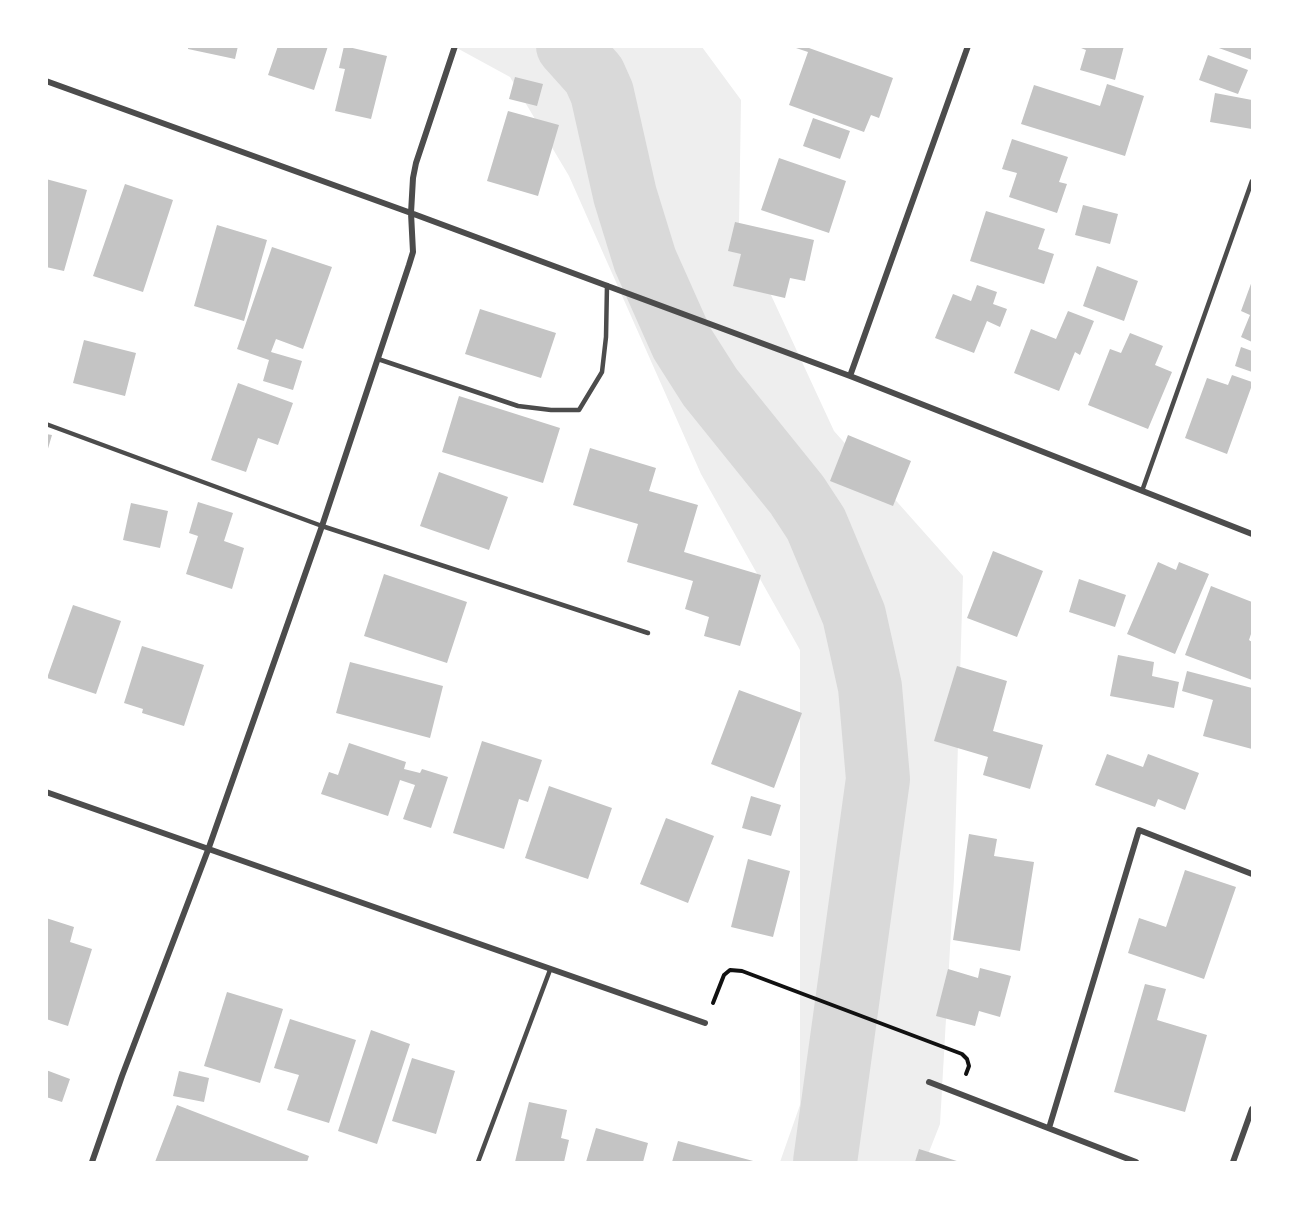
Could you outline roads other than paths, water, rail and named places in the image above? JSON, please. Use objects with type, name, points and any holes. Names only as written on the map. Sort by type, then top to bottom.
[{"type":"street","points":[[92,1162],[122,1076],[208,850],[322,526],[413,252],[411,213],[416,163],[455,46]]},
{"type":"street","points":[[850,376],[968,46]]},
{"type":"street","points":[[46,81],[411,213],[850,376],[1252,534]]},
{"type":"street","points":[[46,792],[705,1023]]},
{"type":"street","points":[[1049,1128],[1140,830],[1252,874]]},
{"type":"street","points":[[929,1082],[1131,1162]]},
{"type":"street","points":[[1233,1162],[1252,1109]]},
{"type":"lane","points":[[1142,491],[1252,181]]},
{"type":"lane","points":[[378,359],[518,406],[551,410],[579,410],[602,372],[606,337],[607,285]]},
{"type":"lane","points":[[46,424],[322,526],[648,633]]},
{"type":"lane","points":[[478,1162],[550,970]]},
{"type":"waterway","points":[[568,46],[594,75],[602,93],[625,195],[645,260],[682,343],[710,387],[797,495],[816,524],[854,615],[870,687],[878,779],[825,1162]]}]
